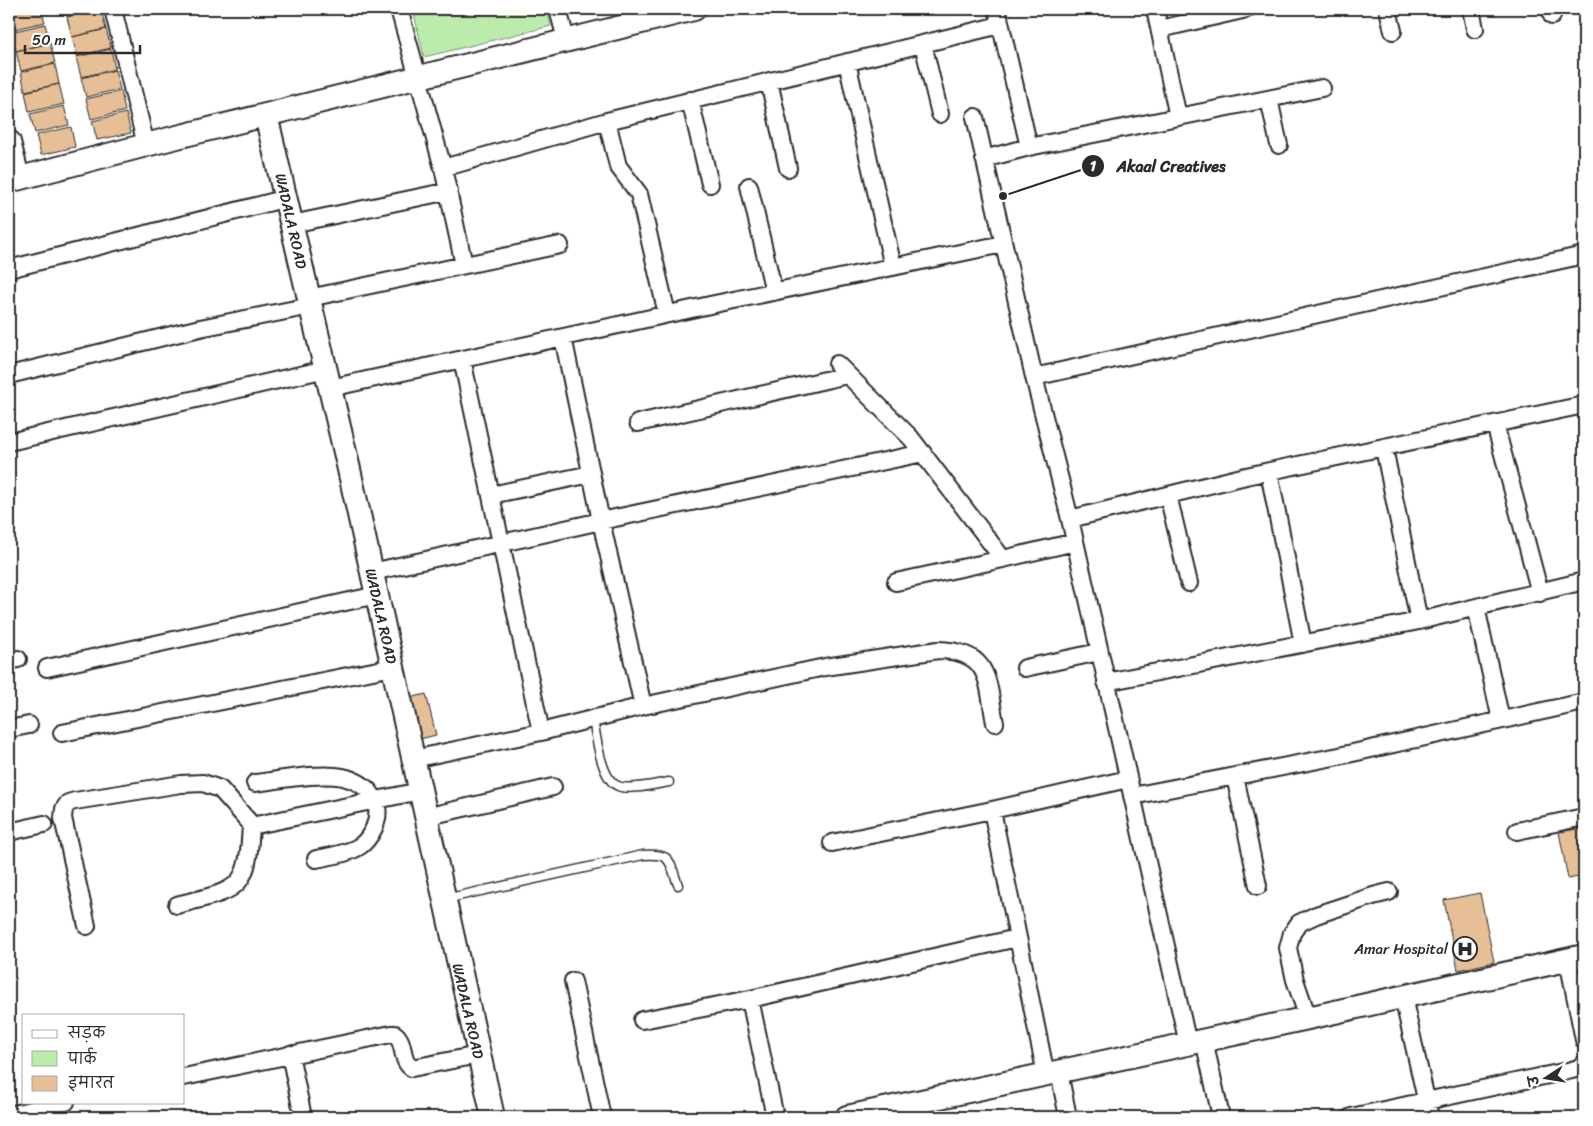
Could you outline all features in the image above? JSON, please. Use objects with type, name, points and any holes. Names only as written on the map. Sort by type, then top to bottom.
[{"type":"street","points":[[113,9],[146,145]]},
{"type":"street","points":[[399,9],[443,168],[464,266]]},
{"type":"street","points":[[558,9],[566,40]]},
{"type":"street","points":[[9,142],[13,179],[694,9]]},
{"type":"street","points":[[997,9],[1029,147]]},
{"type":"street","points":[[1155,9],[1178,117]]},
{"type":"street","points":[[1160,29],[1247,9]]},
{"type":"street","points":[[1388,9],[1393,30]]},
{"type":"street","points":[[1471,9],[1475,29]]},
{"type":"street","points":[[443,168],[607,121],[1000,25]]},
{"type":"street","points":[[923,44],[940,114]]},
{"type":"street","points":[[847,62],[893,267]]},
{"type":"street","points":[[769,81],[788,168]]},
{"type":"street","points":[[984,159],[1029,147],[1322,88]]},
{"type":"street","points":[[1269,99],[1279,145]]},
{"type":"street","points":[[690,100],[710,184]]},
{"type":"street","name":"WADALA ROAD","points":[[266,115],[287,198],[372,572],[492,1117]]},
{"type":"street","points":[[976,118],[1003,244],[1070,519],[1128,780],[1196,1042],[1221,1117]]},
{"type":"street","points":[[607,121],[618,166],[639,194],[667,314]]},
{"type":"street","points":[[750,186],[774,292]]},
{"type":"street","points":[[292,224],[448,191]]},
{"type":"street","points":[[9,269],[287,198]]},
{"type":"street","points":[[9,442],[328,378],[462,359],[1003,244]]},
{"type":"street","points":[[9,375],[310,302],[560,245]]},
{"type":"street","points":[[1034,377],[1584,255]]},
{"type":"street","points":[[563,337],[601,521],[643,706]]},
{"type":"street","points":[[462,359],[542,732]]},
{"type":"street","points":[[638,423],[842,370],[911,438],[1003,560]]},
{"type":"street","points":[[1070,519],[1269,472],[1584,406]]},
{"type":"street","points":[[1495,424],[1540,592]]},
{"type":"street","points":[[1384,448],[1419,621]]},
{"type":"street","points":[[372,572],[601,521],[923,453]]},
{"type":"street","points":[[1269,472],[1303,644]]},
{"type":"street","points":[[491,495],[591,474]]},
{"type":"street","points":[[1168,495],[1189,583]]},
{"type":"street","points":[[896,582],[1003,560],[1075,542]]},
{"type":"street","points":[[1106,682],[1419,621],[1584,581]]},
{"type":"street","points":[[47,668],[377,595]]},
{"type":"street","points":[[1476,607],[1501,720]]},
{"type":"street","points":[[413,759],[542,732],[643,706],[825,667],[938,650],[950,650],[977,660],[984,670],[995,723]]},
{"type":"street","points":[[1025,668],[1099,652]]},
{"type":"street","points":[[62,733],[393,667]]},
{"type":"street","points":[[1132,796],[1338,756],[1584,702]]},
{"type":"street","points":[[9,729],[29,725]]},
{"type":"street","points":[[255,783],[321,776],[344,777],[362,785],[376,800],[377,822],[372,832],[360,846],[316,859]]},
{"type":"street","points":[[1235,776],[1258,886]]},
{"type":"street","points":[[832,843],[1128,780]]},
{"type":"street","points":[[87,926],[63,818],[64,809],[68,803],[172,786],[203,783],[220,789],[251,824],[248,863],[241,880],[227,891],[177,905]]},
{"type":"street","points":[[425,817],[553,787]]},
{"type":"street","points":[[251,824],[264,824],[420,791]]},
{"type":"street","points":[[992,810],[1017,938],[1053,1073],[1068,1117]]},
{"type":"street","points":[[1517,830],[1584,816]]},
{"type":"street","points":[[9,832],[44,824]]},
{"type":"street","points":[[1308,1018],[1295,980],[1288,948],[1292,933],[1299,924],[1316,915],[1389,892]]},
{"type":"street","points":[[642,1020],[750,999],[1017,938]]},
{"type":"street","points":[[847,1117],[1308,1018],[1576,958],[1584,1040]]},
{"type":"street","points":[[573,981],[602,1117]]},
{"type":"street","points":[[1402,997],[1428,1109]]},
{"type":"street","points":[[750,999],[775,1117]]},
{"type":"street","points":[[185,1077],[391,1034],[398,1037],[401,1041],[406,1062],[412,1068],[478,1055]]},
{"type":"street","points":[[290,1054],[303,1117]]},
{"type":"street","points":[[1352,1117],[1428,1109],[1572,1070],[1581,1067],[1584,1063]]},
{"type":"street","points":[[9,1114],[43,1112],[61,1104]]},
{"type":"lane","points":[[593,719],[603,763],[607,775],[612,782],[618,786],[626,787],[669,782]]},
{"type":"lane","points":[[443,900],[653,854],[663,855],[668,858],[678,885]]},
{"type":"green space","points":[[413,9],[547,9],[551,26],[424,57]]},
{"type":"building","points":[[41,9],[45,22],[10,30],[9,10]]},
{"type":"building","points":[[65,9],[96,9],[66,16]]},
{"type":"building","points":[[101,9],[106,29],[72,37],[67,17]]},
{"type":"building","points":[[45,24],[50,43],[16,51],[11,32]]},
{"type":"building","points":[[106,29],[111,48],[77,56],[72,37]]},
{"type":"building","points":[[50,43],[55,63],[21,71],[16,51]]},
{"type":"building","points":[[111,49],[115,69],[81,77],[76,57]]},
{"type":"building","points":[[55,64],[59,84],[25,91],[21,72]]},
{"type":"building","points":[[115,70],[120,89],[86,97],[81,78]]},
{"type":"building","points":[[59,84],[64,104],[29,112],[25,92]]},
{"type":"building","points":[[121,91],[125,111],[91,119],[86,99]]},
{"type":"building","points":[[64,106],[69,125],[35,133],[30,114]]},
{"type":"building","points":[[126,113],[131,133],[97,140],[92,121]]},
{"type":"building","points":[[71,127],[75,147],[41,155],[36,135]]},
{"type":"building","points":[[426,694],[436,735],[420,739],[416,721],[405,699]]},
{"type":"building","points":[[1583,828],[1584,876],[1568,879],[1559,832]]},
{"type":"building","points":[[1480,893],[1494,962],[1458,970],[1444,900]]},
{"type":"place","name":"Akaal Creatives","points":[[1003,196]]},
{"type":"place","name":"Amar Hospital","points":[[1465,949]]}]
